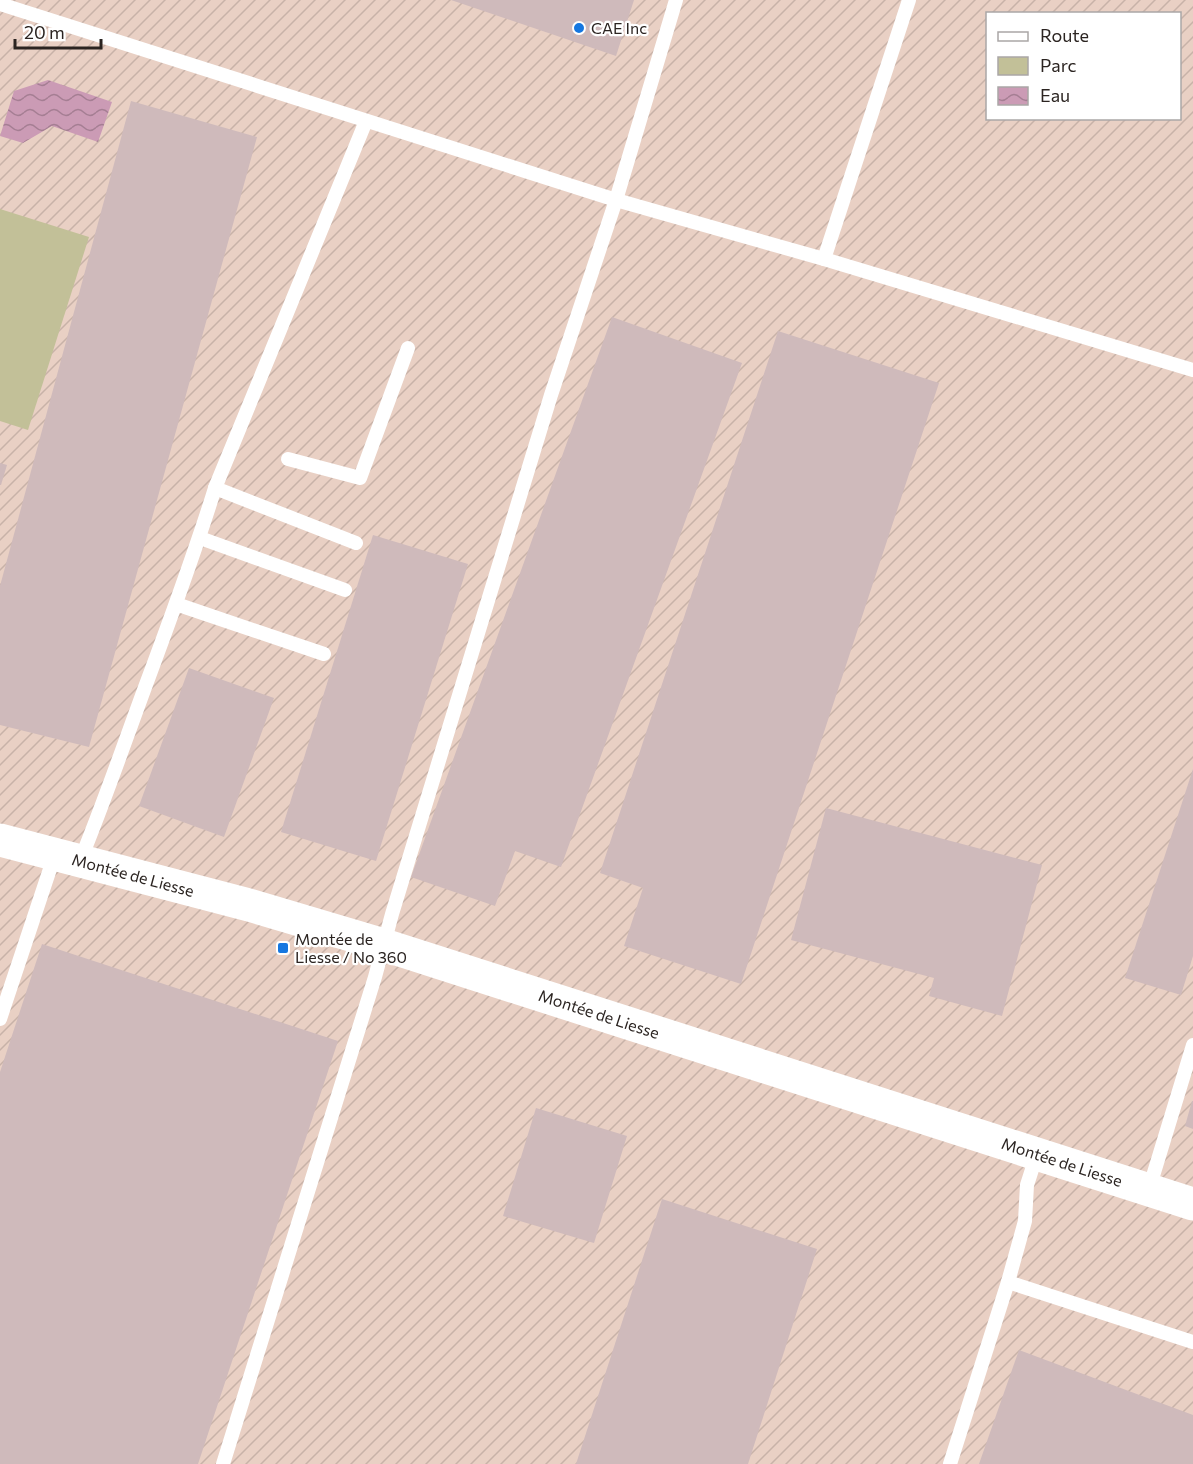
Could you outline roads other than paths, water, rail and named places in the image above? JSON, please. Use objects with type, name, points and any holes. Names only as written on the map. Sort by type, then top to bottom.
[{"type":"street","name":"Montée de Liesse","points":[[0,840],[249,906],[384,945],[1193,1204]]},
{"type":"lane","points":[[223,1464],[551,395],[615,200],[676,0]]},
{"type":"lane","points":[[825,259],[909,0]]},
{"type":"lane","points":[[0,4],[615,200],[825,259],[1193,370]]},
{"type":"lane","points":[[0,1019],[67,858],[96,822],[200,537],[215,488],[366,120]]},
{"type":"lane","points":[[288,459],[360,478],[408,348]]},
{"type":"lane","points":[[215,488],[357,543]]},
{"type":"lane","points":[[200,537],[345,590]]},
{"type":"lane","points":[[176,604],[324,654]]},
{"type":"lane","points":[[1149,1189],[1193,1045]]},
{"type":"lane","points":[[950,1464],[1025,1221],[1027,1185],[1037,1154]]},
{"type":"lane","points":[[1008,1281],[1193,1342]]},
{"type":"water","points":[[48,80],[112,102],[98,142],[52,126],[23,143],[0,136],[14,91]]},
{"type":"place","name":"CAE Inc","points":[[579,28]]},
{"type":"place","name":"Montée de Liesse / No 360","points":[[283,948]]}]
